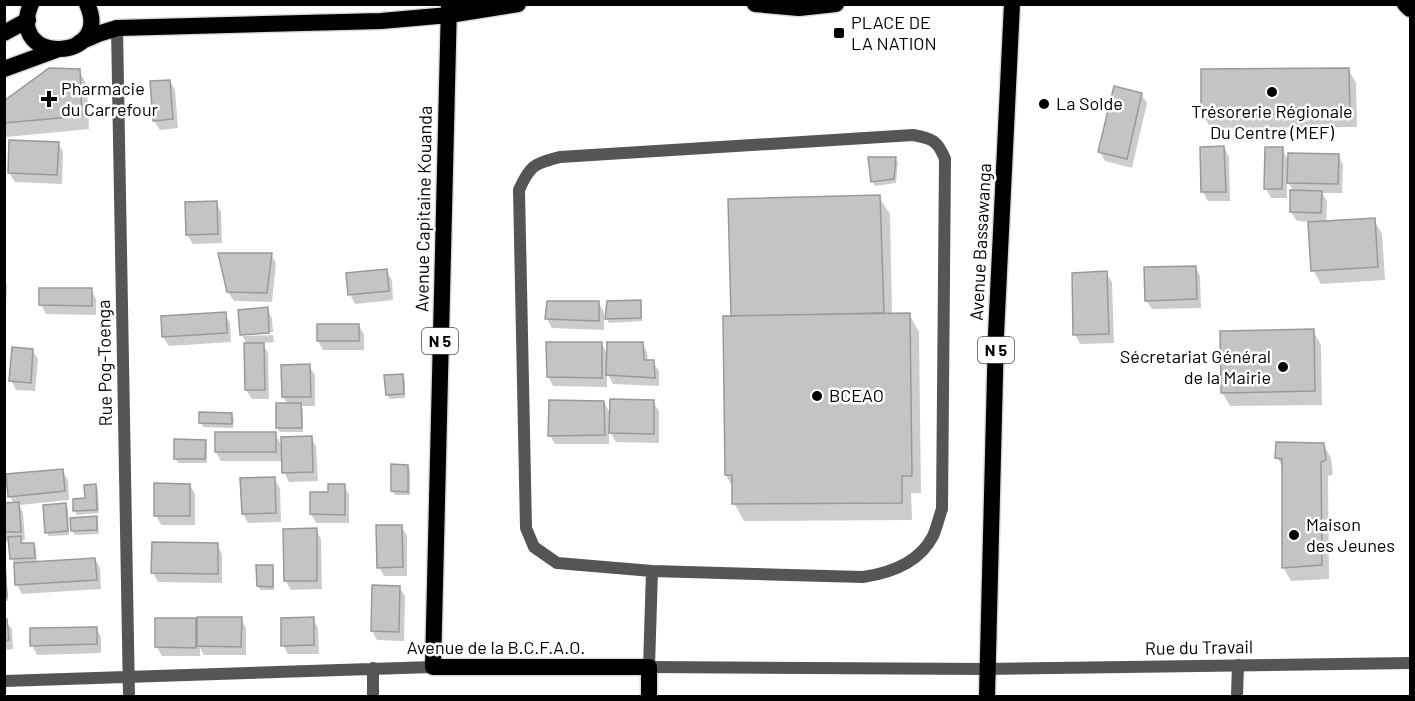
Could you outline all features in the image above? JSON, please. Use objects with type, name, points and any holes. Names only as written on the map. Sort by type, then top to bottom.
[{"type":"highway","points":[[80,42],[87,34],[90,23],[87,4]]},
{"type":"highway","points":[[4,69],[56,50],[69,49],[80,42],[117,28],[381,21],[449,10],[518,4]]},
{"type":"highway","points":[[755,4],[799,8],[836,4]]},
{"type":"highway","name":"Avenue Bassawanga","points":[[987,696],[996,335],[1012,4]]},
{"type":"highway","points":[[1405,4],[1410,9]]},
{"type":"highway","name":"Avenue Capitaine Kouanda","points":[[433,667],[449,10]]},
{"type":"highway","points":[[30,12],[31,33],[44,46],[56,50]]},
{"type":"highway","points":[[4,33],[30,12]]},
{"type":"highway","name":"Avenue de la B.C.F.A.O.","points":[[433,667],[649,667]]},
{"type":"highway","points":[[649,667],[649,696]]},
{"type":"street","name":"Rue Pog-Toenga","points":[[117,28],[129,696]]},
{"type":"street","points":[[913,135],[928,138],[940,146],[945,159],[942,509],[933,536],[914,560],[888,573],[863,578],[652,571],[557,563],[534,547],[526,528],[519,190],[527,172],[540,162],[560,157],[913,135]]},
{"type":"street","points":[[649,667],[652,571]]},
{"type":"street","name":"Rue du Travail","points":[[987,669],[1410,663]]},
{"type":"street","points":[[1237,696],[1238,665]]},
{"type":"street","name":"Avenue de la B.C.F.A.O.","points":[[4,681],[433,667]]},
{"type":"street","name":"Avenue de la B.C.F.A.O.","points":[[649,667],[987,669]]},
{"type":"street","points":[[373,668],[373,696]]},
{"type":"building","points":[[49,68],[80,69],[82,116],[4,123],[4,101]]},
{"type":"building","points":[[1349,68],[1350,114],[1201,115],[1201,69]]},
{"type":"building","points":[[170,80],[173,119],[153,121],[150,81]]},
{"type":"building","points":[[1114,86],[1142,93],[1127,159],[1098,152]]},
{"type":"building","points":[[9,140],[59,142],[57,175],[8,173]]},
{"type":"building","points":[[1224,146],[1226,192],[1201,192],[1200,147]]},
{"type":"building","points":[[1265,147],[1283,147],[1282,189],[1264,189]]},
{"type":"building","points":[[1288,153],[1339,154],[1338,184],[1287,183]]},
{"type":"building","points":[[868,157],[896,157],[894,179],[871,182]]},
{"type":"building","points":[[1290,190],[1322,191],[1321,213],[1290,212]]},
{"type":"building","points":[[880,195],[884,313],[731,316],[728,199]]},
{"type":"building","points":[[217,201],[218,234],[186,235],[185,202]]},
{"type":"building","points":[[1375,218],[1378,267],[1311,271],[1308,222]]},
{"type":"building","points":[[218,253],[272,253],[267,293],[227,292]]},
{"type":"building","points":[[1196,266],[1197,299],[1145,301],[1144,267]]},
{"type":"building","points":[[387,269],[389,291],[348,295],[346,273]]},
{"type":"building","points":[[1107,271],[1109,334],[1073,335],[1072,273]]},
{"type":"building","points":[[39,288],[92,288],[92,306],[39,305]]},
{"type":"building","points":[[641,300],[641,318],[605,319],[607,301]]},
{"type":"building","points":[[547,301],[599,301],[599,321],[545,319]]},
{"type":"building","points":[[268,307],[269,333],[240,335],[238,310]]},
{"type":"building","points":[[226,312],[227,333],[162,337],[161,316]]},
{"type":"building","name":"BCEAO","points":[[910,313],[912,476],[902,476],[902,503],[732,504],[732,475],[725,475],[723,316]]},
{"type":"building","points":[[317,324],[359,324],[359,341],[317,341]]},
{"type":"building","points":[[1314,329],[1315,391],[1221,393],[1220,331]]},
{"type":"building","points":[[546,342],[602,342],[602,378],[547,377]]},
{"type":"building","points":[[607,342],[643,342],[644,360],[654,360],[655,378],[606,375]]},
{"type":"building","points":[[244,343],[264,343],[265,390],[245,390]]},
{"type":"building","points":[[12,347],[33,349],[31,383],[9,381]]},
{"type":"building","points":[[310,364],[311,397],[282,397],[281,365]]},
{"type":"building","points":[[403,374],[404,394],[386,395],[384,375]]},
{"type":"building","points":[[610,399],[654,400],[654,434],[609,433]]},
{"type":"building","points":[[549,400],[604,401],[605,435],[548,436]]},
{"type":"building","points":[[276,403],[301,403],[302,428],[276,428]]},
{"type":"building","points":[[199,412],[232,413],[232,424],[199,423]]},
{"type":"building","points":[[215,432],[276,432],[276,452],[215,452]]},
{"type":"building","points":[[312,436],[313,472],[282,473],[281,437]]},
{"type":"building","points":[[174,439],[206,440],[205,459],[174,459]]},
{"type":"building","points":[[1276,442],[1324,443],[1326,460],[1321,462],[1322,565],[1282,568],[1282,459],[1275,458]]},
{"type":"building","points":[[391,464],[408,465],[408,492],[391,491]]},
{"type":"building","points":[[63,469],[65,491],[8,497],[6,474]]},
{"type":"building","points":[[275,477],[276,513],[242,514],[240,478]]},
{"type":"building","points":[[154,483],[190,484],[190,516],[154,516]]},
{"type":"building","points":[[96,484],[97,510],[73,511],[73,499],[85,498],[84,485]]},
{"type":"building","points":[[328,484],[345,484],[345,515],[310,514],[310,492],[328,492]]},
{"type":"building","points":[[19,502],[21,532],[4,532],[4,503]]},
{"type":"building","points":[[66,503],[68,531],[45,533],[43,505]]},
{"type":"building","points":[[97,516],[97,530],[71,531],[70,518]]},
{"type":"building","points":[[376,525],[402,525],[403,567],[377,568]]},
{"type":"building","points":[[317,528],[317,581],[284,581],[283,529]]},
{"type":"building","points":[[21,536],[21,543],[34,543],[35,558],[10,559],[8,537]]},
{"type":"building","points":[[152,542],[218,543],[218,574],[151,573]]},
{"type":"building","points":[[95,558],[97,580],[15,585],[14,563]]},
{"type":"building","points":[[5,564],[7,597],[4,597]]},
{"type":"building","points":[[256,565],[273,565],[273,587],[257,586]]},
{"type":"building","points":[[372,585],[400,586],[399,632],[371,631]]},
{"type":"building","points":[[197,617],[242,617],[241,647],[197,646]]},
{"type":"building","points":[[314,617],[314,645],[281,646],[281,618]]},
{"type":"building","points":[[155,618],[196,618],[196,648],[155,647]]},
{"type":"building","points":[[4,619],[7,619],[9,640],[4,641]]},
{"type":"building","points":[[97,627],[97,644],[30,646],[30,628]]},
{"type":"place","name":"PLACE DE LA NATION","points":[[839,33]]},
{"type":"place","name":"Trésorerie Régionale Du Centre (MEF)","points":[[1272,92]]},
{"type":"place","name":"Pharmacie du Carrefour","points":[[49,99]]},
{"type":"place","name":"La Solde","points":[[1044,104]]},
{"type":"place","name":"Sécretariat Général de la Mairie","points":[[1283,367]]},
{"type":"place","name":"BCEAO","points":[[817,396]]},
{"type":"place","name":"Maison des Jeunes","points":[[1294,535]]}]
